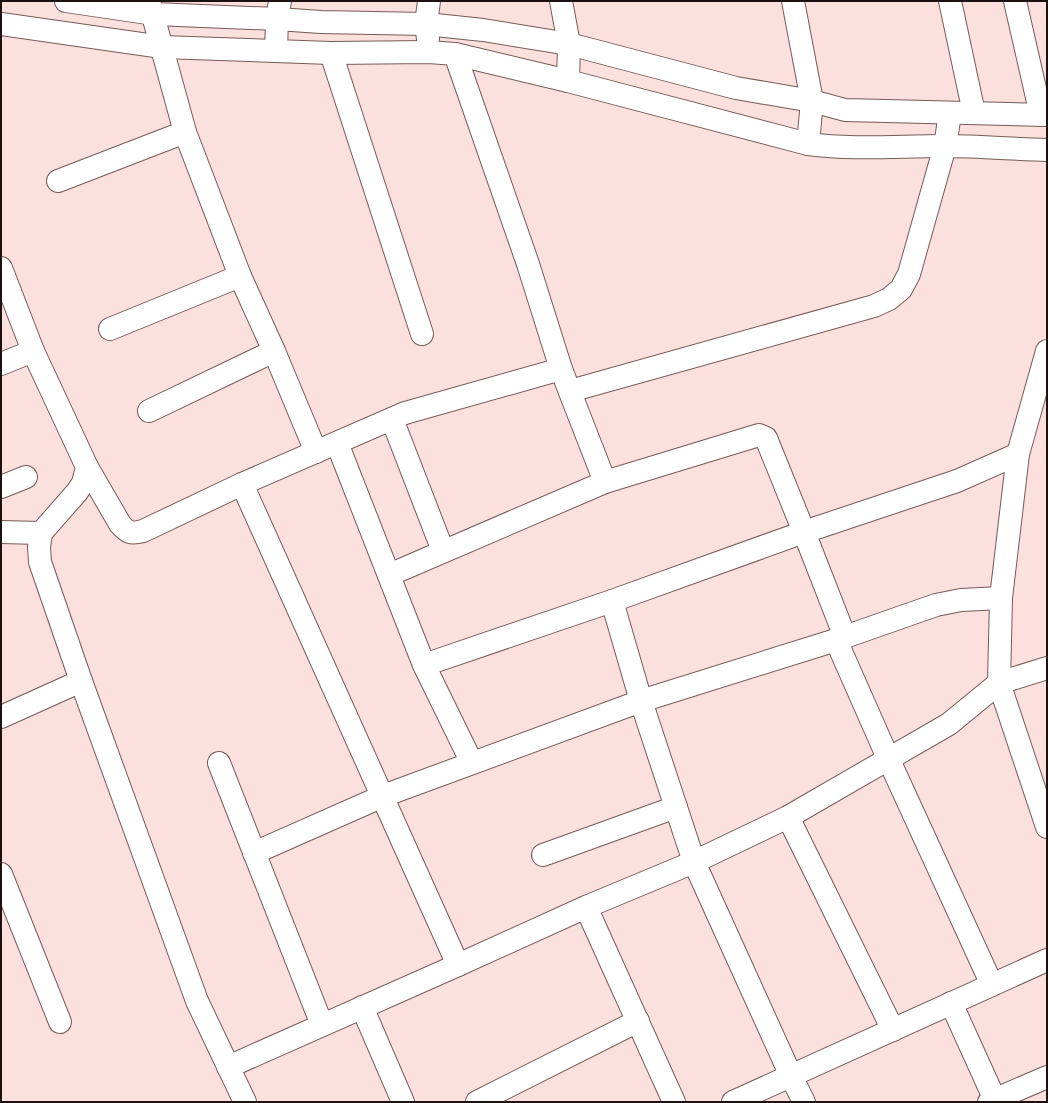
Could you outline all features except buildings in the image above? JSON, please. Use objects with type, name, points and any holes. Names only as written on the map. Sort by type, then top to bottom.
[{"type":"street","points":[[66,1],[151,8],[279,10],[321,22],[426,24],[483,30],[569,44],[736,88],[812,102],[845,110],[950,114],[974,113],[1044,115],[1015,1]]},
{"type":"street","points":[[429,1],[426,24],[429,52]]},
{"type":"street","points":[[561,1],[569,44],[568,81]]},
{"type":"street","points":[[793,1],[812,102],[808,144]]},
{"type":"street","points":[[950,1],[974,113]]},
{"type":"street","points":[[151,8],[185,132],[240,276],[274,350],[316,452]]},
{"type":"street","points":[[276,51],[279,10]]},
{"type":"street","points":[[1,24],[162,47],[331,53],[429,52],[455,54],[568,81],[808,144],[830,147],[944,146],[1047,150]]},
{"type":"street","points":[[331,53],[422,334]]},
{"type":"street","points":[[455,54],[528,264],[562,369],[605,482]]},
{"type":"street","points":[[570,391],[874,306],[889,299],[901,289],[909,274],[944,146],[950,114]]},
{"type":"street","points":[[58,181],[185,132]]},
{"type":"street","points":[[1,268],[33,352],[87,468],[120,524],[126,530],[134,533],[143,531],[242,484],[392,418],[424,407],[562,369]]},
{"type":"street","points":[[110,328],[240,276]]},
{"type":"street","points":[[149,411],[274,350]]},
{"type":"street","points":[[1047,351],[1018,454],[1001,598],[999,683],[1047,828]]},
{"type":"street","points":[[1,364],[33,352]]},
{"type":"street","points":[[392,418],[443,551]]},
{"type":"street","points":[[389,575],[605,482],[759,435],[766,438],[804,532],[841,639],[888,758],[992,985]]},
{"type":"street","points":[[337,443],[424,665],[472,763]]},
{"type":"street","points":[[424,665],[612,601],[804,532],[957,482],[1018,454]]},
{"type":"street","points":[[87,468],[83,483],[77,492],[41,533],[39,547],[40,562],[81,681],[197,1001],[245,1102]]},
{"type":"street","points":[[1,488],[26,477]]},
{"type":"street","points":[[242,484],[458,966]]},
{"type":"street","points":[[1,532],[41,533]]},
{"type":"street","points":[[254,853],[383,796],[641,701],[841,639],[936,605],[961,600],[1001,598]]},
{"type":"street","points":[[612,601],[641,701],[694,862],[804,1102]]},
{"type":"street","points":[[228,1067],[458,966],[586,907],[694,862],[788,817],[949,724],[999,683],[1047,668]]},
{"type":"street","points":[[1,717],[81,681]]},
{"type":"street","points":[[219,763],[322,1025]]},
{"type":"street","points":[[543,855],[676,807]]},
{"type":"street","points":[[788,817],[893,1030]]},
{"type":"street","points":[[1,874],[60,1022]]},
{"type":"street","points":[[586,907],[674,1102]]},
{"type":"street","points":[[733,1102],[1047,960]]},
{"type":"street","points":[[951,1003],[992,1101],[1047,1077]]},
{"type":"street","points":[[362,1007],[403,1102]]},
{"type":"street","points":[[477,1102],[638,1021]]}]
